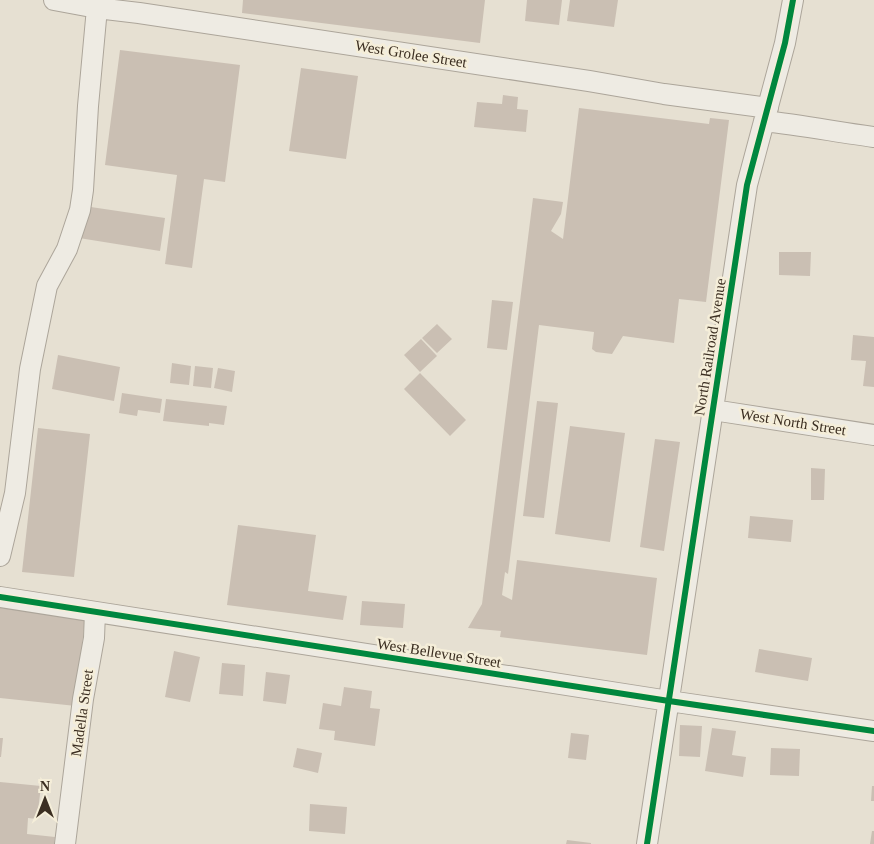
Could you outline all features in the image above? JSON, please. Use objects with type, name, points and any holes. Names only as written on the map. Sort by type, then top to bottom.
[{"type":"street","name":"West Grolee Street","points":[[54,0],[97,8],[588,80],[874,137]]},
{"type":"street","name":"North Railroad Avenue","points":[[647,844],[747,185],[784,44],[793,0]]},
{"type":"street","points":[[0,556],[15,493],[30,368],[47,286],[67,249],[81,203],[97,8]]},
{"type":"street","name":"West North Street","points":[[712,410],[874,434]]},
{"type":"street","name":"West Bellevue Street","points":[[0,597],[874,732]]},
{"type":"street","name":"Madella Street","points":[[65,844],[83,699],[94,638],[95,612]]},
{"type":"building","points":[[243,0],[485,0],[480,43],[242,13]]},
{"type":"building","points":[[527,0],[562,0],[559,25],[525,21]]},
{"type":"building","points":[[570,0],[618,0],[614,27],[567,21]]},
{"type":"building","points":[[120,50],[240,65],[225,182],[204,179],[192,268],[165,264],[177,175],[105,165]]},
{"type":"building","points":[[301,68],[358,76],[346,159],[289,151]]},
{"type":"building","points":[[503,95],[518,97],[517,109],[528,110],[526,132],[474,127],[477,102],[502,104]]},
{"type":"building","points":[[579,108],[709,124],[710,118],[729,120],[706,302],[679,299],[674,343],[623,336],[612,354],[596,352],[592,349],[594,332],[539,325],[508,574],[505,572],[502,595],[512,600],[517,560],[657,578],[647,655],[500,637],[501,631],[468,628],[482,604],[533,198],[563,202],[561,214],[551,231],[563,239]]},
{"type":"building","points":[[84,206],[165,218],[160,251],[79,238]]},
{"type":"building","points":[[779,252],[811,252],[810,276],[779,275]]},
{"type":"building","points":[[492,300],[513,302],[507,350],[487,348]]},
{"type":"building","points":[[437,324],[452,339],[437,353],[422,338]]},
{"type":"building","points":[[853,335],[874,337],[874,387],[863,386],[866,361],[851,360]]},
{"type":"building","points":[[421,339],[437,356],[420,372],[404,355]]},
{"type":"building","points":[[58,355],[120,367],[114,401],[52,389]]},
{"type":"building","points":[[172,363],[191,366],[189,385],[170,383]]},
{"type":"building","points":[[195,366],[213,368],[211,388],[193,386]]},
{"type":"building","points":[[218,368],[235,371],[232,392],[214,388]]},
{"type":"building","points":[[420,373],[466,420],[450,436],[404,389]]},
{"type":"building","points":[[122,393],[162,399],[160,413],[138,410],[137,416],[119,413]]},
{"type":"building","points":[[166,399],[227,406],[224,425],[209,423],[209,426],[163,421]]},
{"type":"building","points":[[537,401],[558,403],[544,518],[523,516]]},
{"type":"building","points":[[570,426],[625,433],[610,542],[555,534]]},
{"type":"building","points":[[38,428],[90,434],[74,577],[22,572]]},
{"type":"building","points":[[655,439],[680,442],[664,551],[640,547]]},
{"type":"building","points":[[811,468],[825,469],[824,500],[811,500]]},
{"type":"building","points":[[750,516],[793,520],[791,542],[748,538]]},
{"type":"building","points":[[238,525],[316,535],[308,591],[347,596],[343,620],[227,605]]},
{"type":"building","points":[[362,601],[405,604],[403,628],[360,625]]},
{"type":"building","points":[[0,608],[85,617],[76,706],[0,698]]},
{"type":"building","points":[[759,649],[812,658],[808,681],[755,672]]},
{"type":"building","points":[[174,651],[200,657],[190,702],[165,697]]},
{"type":"building","points":[[222,663],[245,665],[243,696],[219,694]]},
{"type":"building","points":[[266,672],[290,675],[286,704],[263,701]]},
{"type":"building","points":[[344,687],[372,691],[370,708],[380,709],[375,746],[334,740],[335,731],[319,729],[323,703],[341,706]]},
{"type":"building","points":[[680,725],[702,726],[700,757],[679,756]]},
{"type":"building","points":[[712,728],[736,731],[732,755],[746,757],[743,777],[705,771]]},
{"type":"building","points":[[571,733],[589,735],[586,760],[568,758]]},
{"type":"building","points":[[0,738],[3,738],[1,757],[0,757]]},
{"type":"building","points":[[297,748],[322,753],[318,773],[293,767]]},
{"type":"building","points":[[771,748],[800,749],[799,776],[770,775]]},
{"type":"building","points":[[0,782],[41,786],[37,819],[28,818],[27,834],[55,837],[54,844],[0,844]]},
{"type":"building","points":[[872,786],[874,786],[874,801],[871,801]]},
{"type":"building","points":[[310,804],[347,807],[345,834],[309,831]]},
{"type":"building","points":[[872,831],[874,831],[874,844],[870,844]]},
{"type":"building","points":[[567,840],[591,843],[591,844],[566,844]]},
{"type":"cycle path","points":[[647,844],[747,185],[785,43],[793,0]]},
{"type":"cycle path","points":[[0,597],[874,731]]}]
